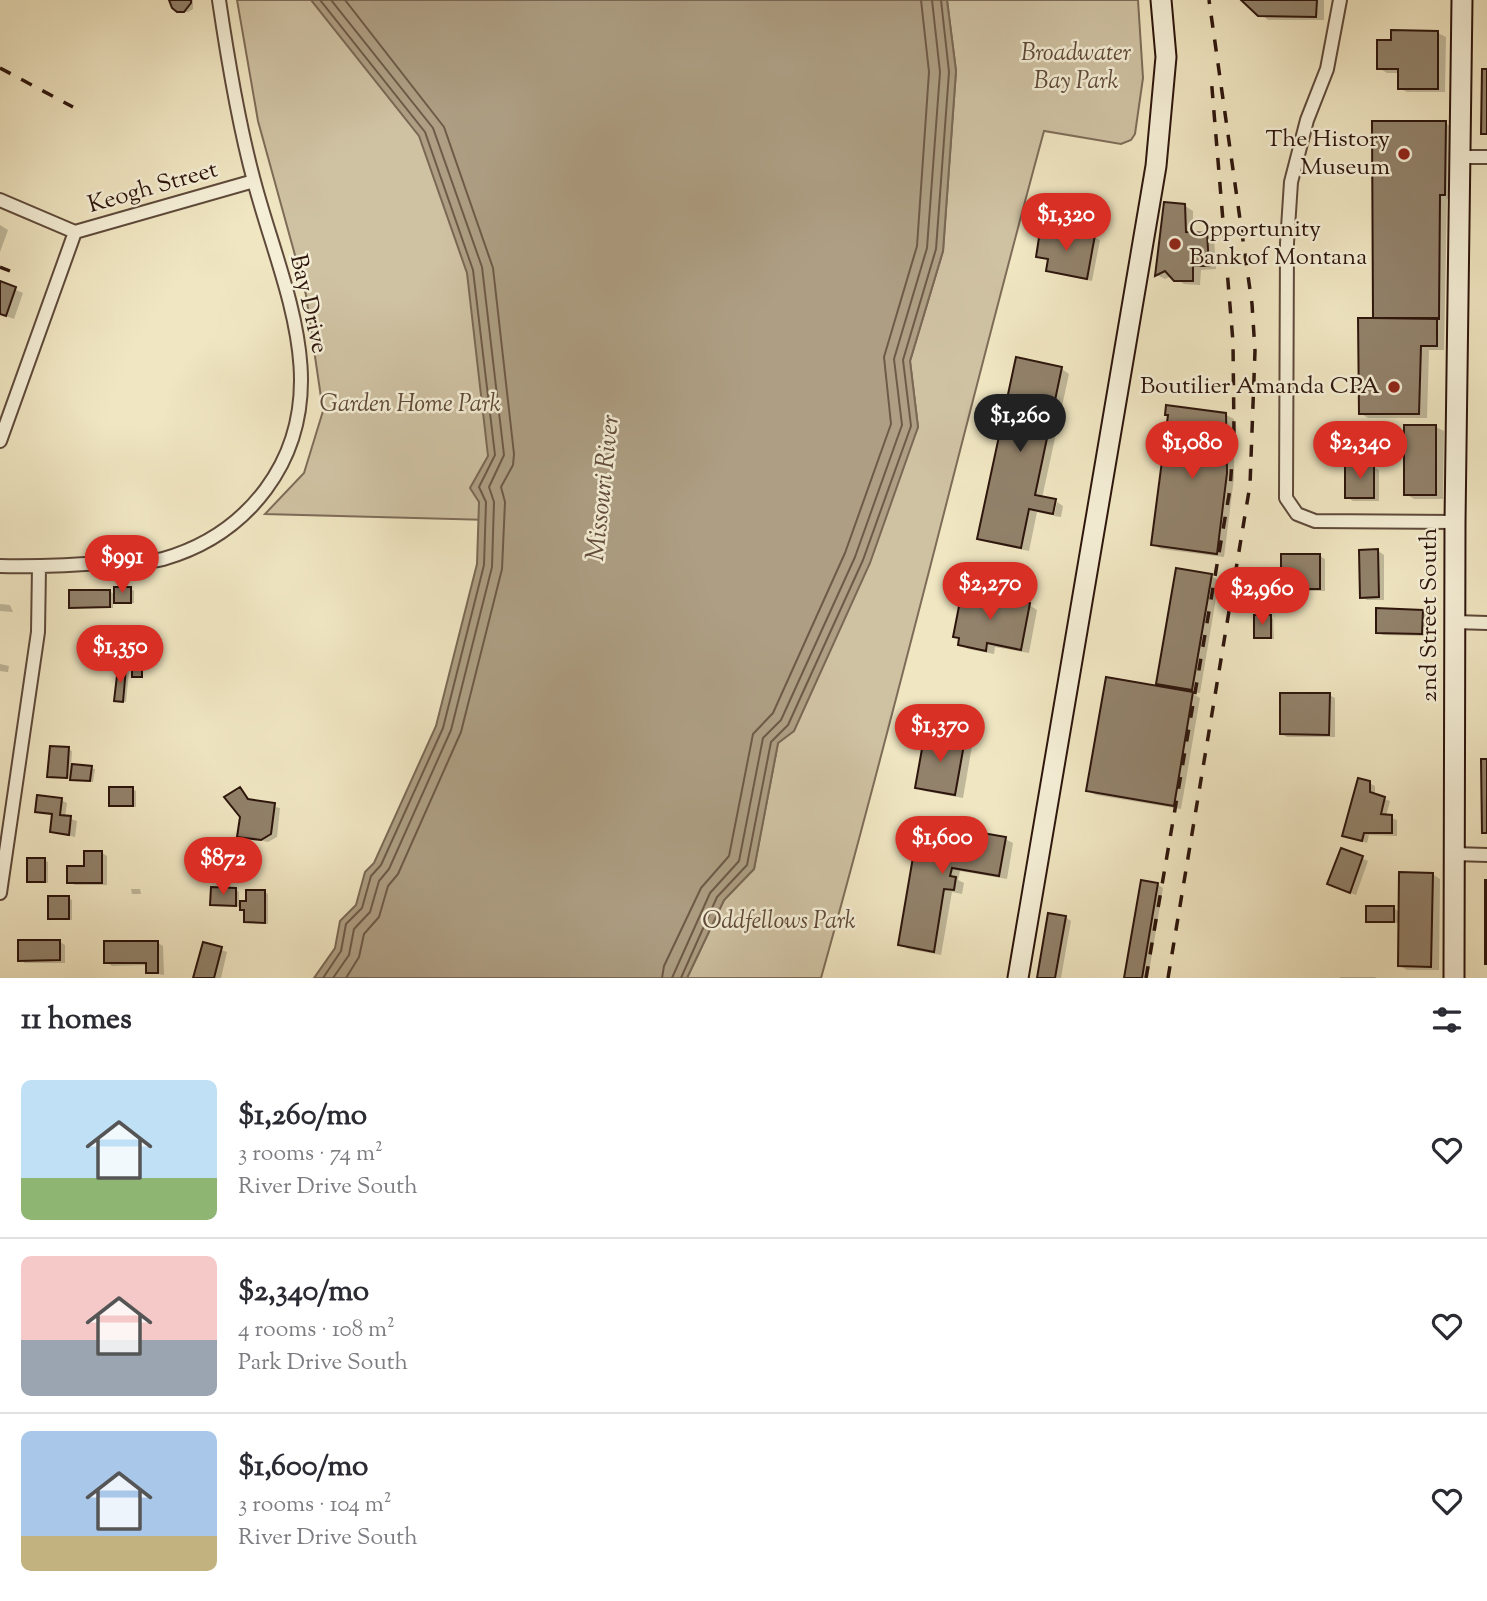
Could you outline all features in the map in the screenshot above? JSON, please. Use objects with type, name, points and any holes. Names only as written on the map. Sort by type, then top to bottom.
[{"type":"main road","points":[[1018,978],[1156,166],[1166,63],[1161,0]]},
{"type":"main road","name":"2nd Street South","points":[[1454,978],[1455,522],[1462,0]]},
{"type":"street","name":"Bay Drive","points":[[0,566],[39,567],[162,559],[216,538],[252,508],[283,466],[300,413],[303,381],[298,333],[254,181],[233,91],[219,0]]},
{"type":"street","points":[[1340,0],[1327,69],[1307,120],[1291,182],[1287,243],[1286,498],[1297,514],[1315,521],[1455,522]]},
{"type":"street","points":[[1461,157],[1487,157]]},
{"type":"street","name":"Keogh Street","points":[[0,441],[75,232],[254,181]]},
{"type":"street","points":[[0,200],[75,232]]},
{"type":"street","points":[[0,893],[38,632],[39,567]]},
{"type":"street","points":[[1455,622],[1487,623]]},
{"type":"street","points":[[1454,854],[1487,855]]},
{"type":"green space","name":"Garden Home Park","points":[[237,0],[328,0],[398,88],[460,204],[498,401],[490,520],[265,514],[304,473],[323,411],[306,295],[258,121]]},
{"type":"green space","name":"Broadwater Bay Park","points":[[947,0],[1138,0],[1143,78],[1135,134],[1131,140],[1121,144],[1044,131],[821,978],[687,978],[724,900],[754,869],[778,743],[794,730],[918,427],[910,361],[943,251],[956,71]]},
{"type":"water","name":"Missouri River","points":[[311,0],[947,0],[956,71],[943,251],[910,361],[918,427],[870,563],[794,731],[778,743],[754,869],[724,900],[687,978],[314,978],[335,948],[340,921],[356,905],[365,872],[374,863],[436,726],[477,564],[479,502],[470,488],[488,456],[467,273],[419,136]]},
{"type":"building","points":[[169,0],[191,0],[191,3],[184,12],[177,12]]},
{"type":"building","points":[[1241,0],[1317,0],[1316,17],[1258,16]]},
{"type":"building","points":[[1391,30],[1438,31],[1438,89],[1398,89],[1398,69],[1377,69],[1377,40],[1391,40]]},
{"type":"building","points":[[1482,69],[1487,69],[1487,134],[1481,134]]},
{"type":"building","points":[[1372,121],[1446,121],[1445,195],[1440,195],[1439,319],[1373,318]]},
{"type":"building","points":[[1164,202],[1185,204],[1186,232],[1207,233],[1209,266],[1193,266],[1193,281],[1174,281],[1165,271],[1155,276]]},
{"type":"building","points":[[1040,231],[1078,238],[1079,233],[1095,235],[1087,279],[1046,271],[1048,259],[1036,257]]},
{"type":"building","points":[[0,281],[16,287],[6,316],[0,314]]},
{"type":"building","points":[[1358,318],[1437,318],[1437,346],[1421,346],[1419,414],[1359,414]]},
{"type":"building","points":[[1016,357],[1062,367],[1035,495],[1056,499],[1053,514],[1029,509],[1021,548],[977,539]]},
{"type":"building","points":[[1166,405],[1226,413],[1227,473],[1217,554],[1151,545],[1168,415],[1165,415]]},
{"type":"building","points":[[1404,425],[1436,425],[1436,495],[1404,495]]},
{"type":"building","points":[[1345,465],[1374,465],[1374,498],[1345,498]]},
{"type":"building","points":[[1378,549],[1379,597],[1360,598],[1359,550]]},
{"type":"building","points":[[1281,554],[1320,554],[1320,589],[1281,589]]},
{"type":"building","points":[[1176,568],[1212,574],[1192,690],[1156,684]]},
{"type":"building","points":[[114,587],[131,587],[131,603],[114,603]]},
{"type":"building","points":[[69,590],[110,590],[110,607],[69,608]]},
{"type":"building","points":[[962,591],[1030,603],[1021,650],[987,643],[986,651],[958,645],[959,638],[953,637]]},
{"type":"building","points":[[1376,608],[1423,610],[1422,634],[1376,633]]},
{"type":"building","points":[[1254,615],[1271,615],[1271,638],[1254,638]]},
{"type":"building","points":[[132,665],[142,665],[142,677],[132,677]]},
{"type":"building","points":[[118,667],[126,668],[123,702],[114,701]]},
{"type":"building","points":[[1106,677],[1193,692],[1174,806],[1086,791]]},
{"type":"building","points":[[1280,693],[1330,693],[1329,735],[1280,734]]},
{"type":"building","points":[[925,732],[965,739],[955,795],[915,788]]},
{"type":"building","points":[[50,746],[69,747],[67,778],[47,777]]},
{"type":"building","points":[[1481,759],[1487,759],[1487,833],[1482,833]]},
{"type":"building","points":[[72,764],[92,766],[90,781],[70,780]]},
{"type":"building","points":[[1358,778],[1370,781],[1370,792],[1385,797],[1381,814],[1392,815],[1392,833],[1364,833],[1362,841],[1342,836]]},
{"type":"building","points":[[109,787],[133,787],[133,806],[109,806]]},
{"type":"building","points":[[240,787],[248,799],[275,803],[271,834],[261,840],[237,837],[240,817],[224,797]]},
{"type":"building","points":[[37,795],[62,798],[60,815],[71,816],[69,835],[50,832],[52,814],[35,812]]},
{"type":"building","points":[[919,822],[1006,837],[999,876],[952,868],[950,876],[956,877],[954,890],[944,889],[934,952],[898,945]]},
{"type":"building","points":[[1341,848],[1363,856],[1350,893],[1327,884]]},
{"type":"building","points":[[84,851],[102,851],[102,883],[67,883],[67,866],[84,866]]},
{"type":"building","points":[[27,858],[45,858],[45,882],[27,882]]},
{"type":"building","points":[[1399,872],[1433,873],[1431,967],[1398,966]]},
{"type":"building","points":[[1141,880],[1158,883],[1142,978],[1124,978]]},
{"type":"building","points":[[1487,880],[1487,964],[1485,964]]},
{"type":"building","points":[[211,887],[236,888],[236,906],[210,905]]},
{"type":"building","points":[[246,890],[265,890],[265,923],[244,922],[244,910],[240,910],[240,901],[246,901]]},
{"type":"building","points":[[48,896],[69,896],[69,919],[48,919]]},
{"type":"building","points":[[1366,906],[1394,906],[1394,922],[1366,922]]},
{"type":"building","points":[[1048,913],[1066,916],[1055,978],[1037,978]]},
{"type":"building","points":[[18,940],[60,940],[60,960],[18,961]]},
{"type":"building","points":[[104,941],[158,941],[158,973],[146,973],[146,963],[104,963]]},
{"type":"building","points":[[203,942],[222,947],[214,978],[193,978]]},
{"type":"railway","points":[[1168,978],[1250,485],[1255,351],[1252,304],[1209,0]]},
{"type":"railway","points":[[0,68],[73,107]]},
{"type":"railway","points":[[1146,978],[1230,489],[1234,434],[1233,342],[1211,76]]},
{"type":"railway","points":[[0,267],[10,271]]},
{"type":"place","name":"The History Museum","points":[[1404,154]]},
{"type":"place","name":"Opportunity Bank of Montana","points":[[1175,244]]},
{"type":"place","name":"Boutilier Amanda CPA","points":[[1394,387]]},
{"type":"park label","name":"Oddfellows Park","points":[[779,922]]}]
